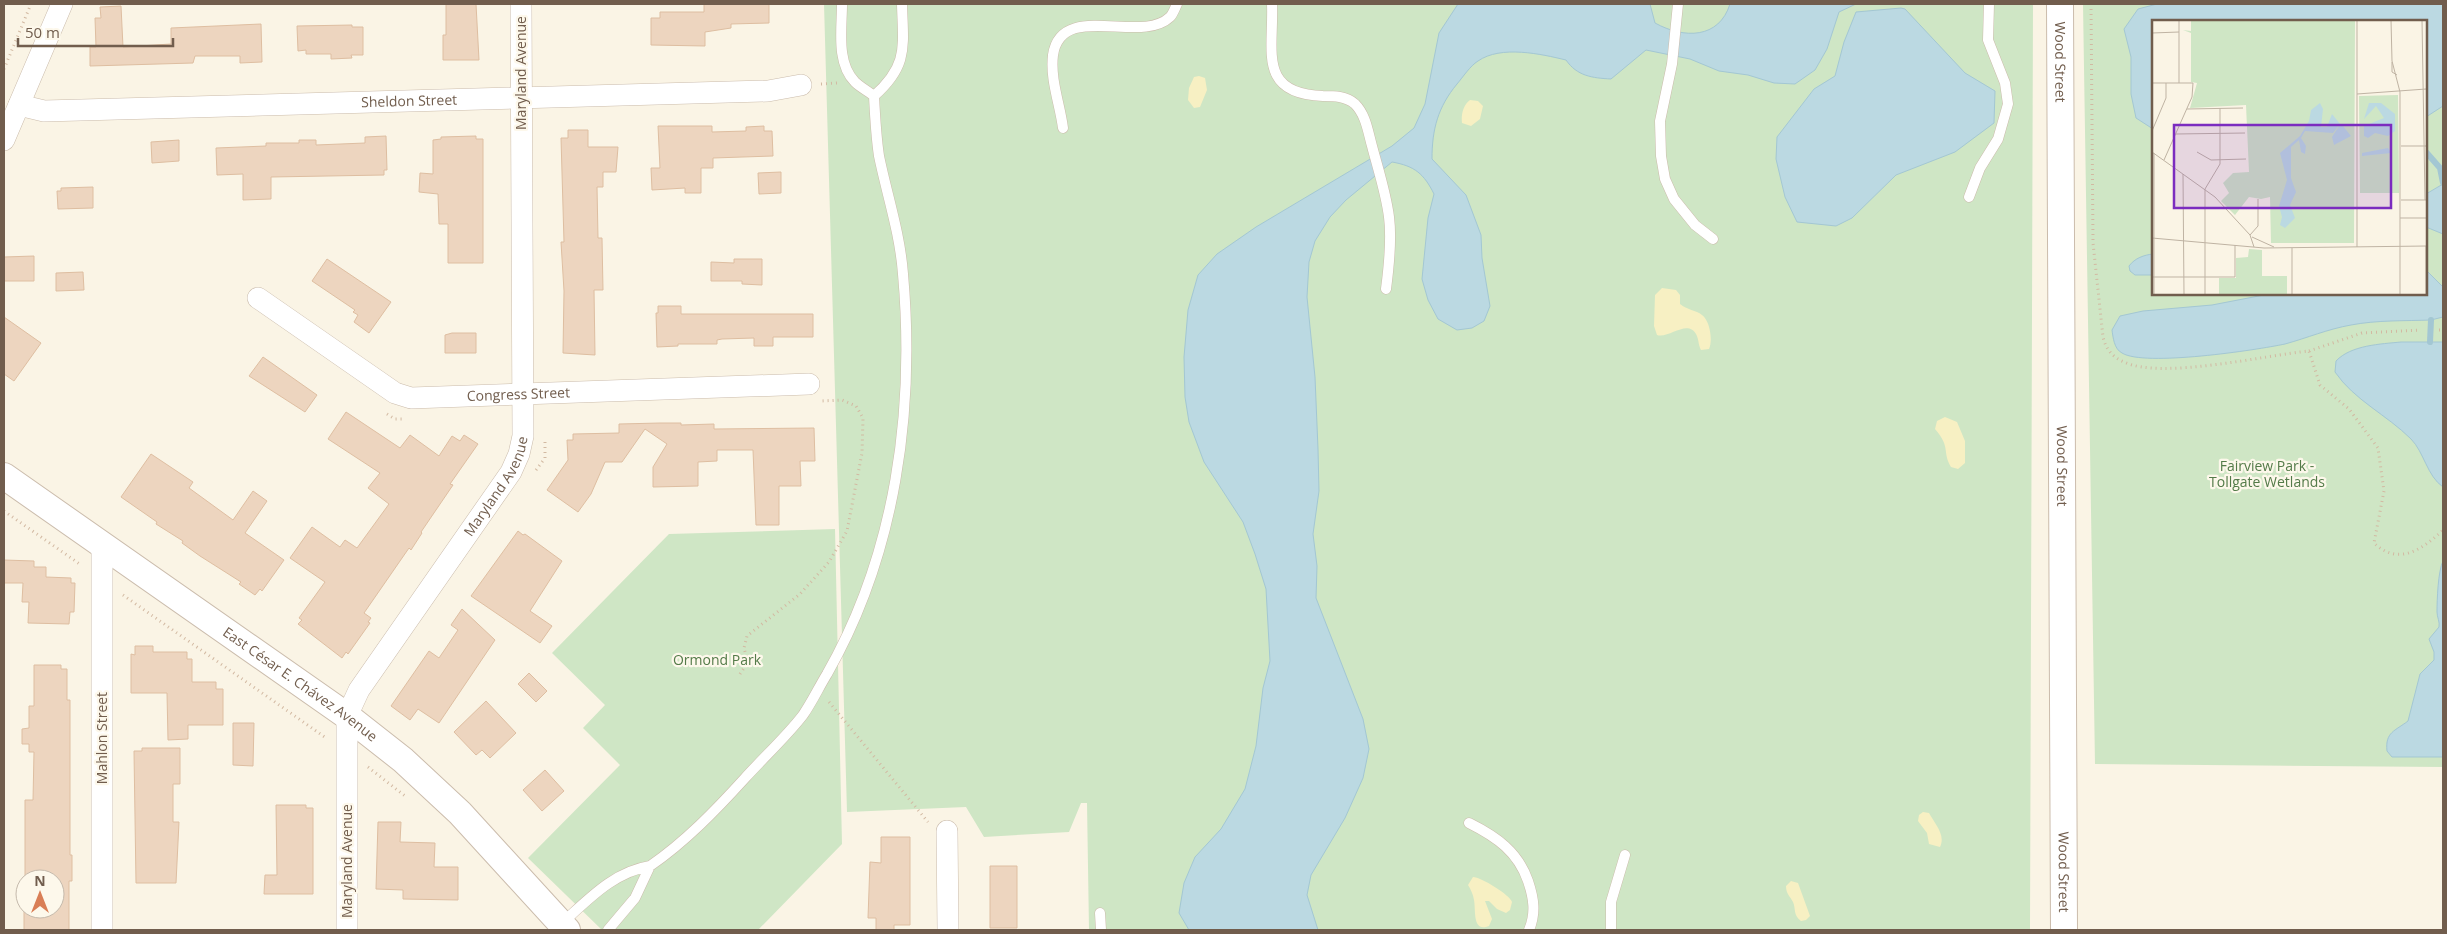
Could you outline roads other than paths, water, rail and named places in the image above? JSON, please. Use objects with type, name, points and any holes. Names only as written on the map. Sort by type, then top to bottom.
[{"type":"street","points":[[4,140],[62,4]]},
{"type":"street","name":"Maryland Avenue","points":[[347,930],[347,716],[359,690],[511,472],[519,454],[523,436],[521,4]]},
{"type":"street","name":"Wood Street","points":[[2060,4],[2064,930]]},
{"type":"street","name":"Sheldon Street","points":[[19,105],[44,112],[521,96],[768,90],[801,85]]},
{"type":"street","name":"Congress Street","points":[[258,298],[395,393],[411,398],[523,394],[813,393]]},
{"type":"street","name":"East César E. Chávez Avenue","points":[[4,476],[347,716],[403,760],[460,813],[564,927]]},
{"type":"street","name":"Mahlon Street","points":[[102,545],[102,930]]},
{"type":"street","points":[[947,831],[948,930]]},
{"type":"lane","points":[[842,4],[842,52],[845,68],[855,82],[874,96]]},
{"type":"lane","points":[[564,927],[614,878],[634,868],[650,866],[671,852],[729,795],[804,714],[849,635],[873,570],[894,493],[904,416],[906,341],[903,273],[897,230],[875,130],[874,96],[887,84],[899,67],[903,52],[902,4]]},
{"type":"lane","points":[[1063,128],[1053,80],[1053,55],[1058,38],[1075,26],[1088,24],[1143,26],[1155,23],[1171,16],[1178,4]]},
{"type":"lane","points":[[1272,4],[1272,67],[1283,84],[1294,91],[1312,95],[1340,97],[1352,102],[1364,118],[1382,181],[1389,219],[1386,289]]},
{"type":"lane","points":[[1678,4],[1672,64],[1660,127],[1665,179],[1679,207],[1695,225],[1713,239]]},
{"type":"lane","points":[[1969,197],[1980,168],[1998,139],[2008,104],[2005,83],[1988,40],[1990,4]]},
{"type":"lane","points":[[1469,823],[1510,849],[1524,868],[1533,898],[1533,919],[1529,930]]},
{"type":"lane","points":[[1611,930],[1611,902],[1624,855]]},
{"type":"lane","points":[[608,930],[635,898],[650,866]]},
{"type":"lane","points":[[1100,912],[1101,930]]},
{"type":"water","points":[[1458,4],[1650,4],[1655,23],[1677,32],[1699,33],[1709,30],[1718,24],[1725,16],[1730,4],[1856,4],[1839,12],[1827,49],[1815,70],[1795,84],[1774,83],[1748,75],[1719,71],[1690,59],[1646,50],[1611,79],[1585,75],[1575,70],[1566,60],[1533,53],[1498,53],[1487,56],[1475,63],[1445,101],[1437,119],[1433,138],[1432,159],[1466,195],[1481,235],[1482,258],[1490,306],[1484,321],[1472,328],[1457,330],[1438,319],[1428,300],[1422,279],[1428,218],[1434,194],[1418,172],[1407,166],[1392,162],[1346,200],[1330,217],[1315,241],[1309,262],[1307,297],[1315,377],[1318,449],[1319,491],[1313,534],[1317,566],[1316,598],[1363,719],[1369,749],[1363,778],[1345,818],[1311,875],[1307,895],[1318,930],[1189,930],[1179,913],[1184,883],[1195,857],[1221,829],[1245,789],[1256,746],[1263,688],[1270,661],[1266,589],[1255,554],[1243,522],[1204,462],[1189,422],[1185,397],[1184,357],[1188,310],[1198,275],[1217,254],[1256,227],[1392,146],[1414,128],[1425,104],[1439,33]]},
{"type":"water","points":[[2157,4],[2443,4],[2443,106],[2427,116],[2427,20],[2152,20],[2152,128],[2136,118],[2131,94],[2131,57],[2124,29],[2138,9]]},
{"type":"water","points":[[1905,9],[1965,73],[1995,91],[1994,123],[1955,152],[1896,175],[1852,218],[1836,226],[1797,222],[1785,197],[1776,159],[1777,137],[1814,89],[1835,76],[1844,42],[1856,12]]},
{"type":"water","points":[[2443,184],[2443,234],[2427,227],[2427,193]]},
{"type":"water","points":[[2152,254],[2152,275],[2135,275],[2130,271],[2129,266],[2143,256]]},
{"type":"water","points":[[2427,271],[2443,287],[2443,317],[2431,320],[2361,323],[2271,347],[2201,356],[2153,358],[2134,357],[2122,353],[2113,339],[2112,330],[2120,316],[2143,311],[2212,305],[2264,295],[2427,295]]},
{"type":"water","points":[[2401,342],[2443,342],[2443,487],[2433,477],[2411,439],[2361,399],[2335,372],[2336,361],[2358,348]]},
{"type":"water","points":[[2443,561],[2443,757],[2392,757],[2387,751],[2389,736],[2408,721],[2420,674],[2434,660],[2434,652],[2429,639],[2439,627],[2437,612],[2438,593]]},
{"type":"waterway","points":[[2427,153],[2440,168],[2443,183]]},
{"type":"waterway","points":[[2430,342],[2431,320]]},
{"type":"park label","name":"Fairview Park - Tollgate Wetlands","points":[[2267,474]]},
{"type":"park label","name":"Ormond Park","points":[[717,660]]}]
